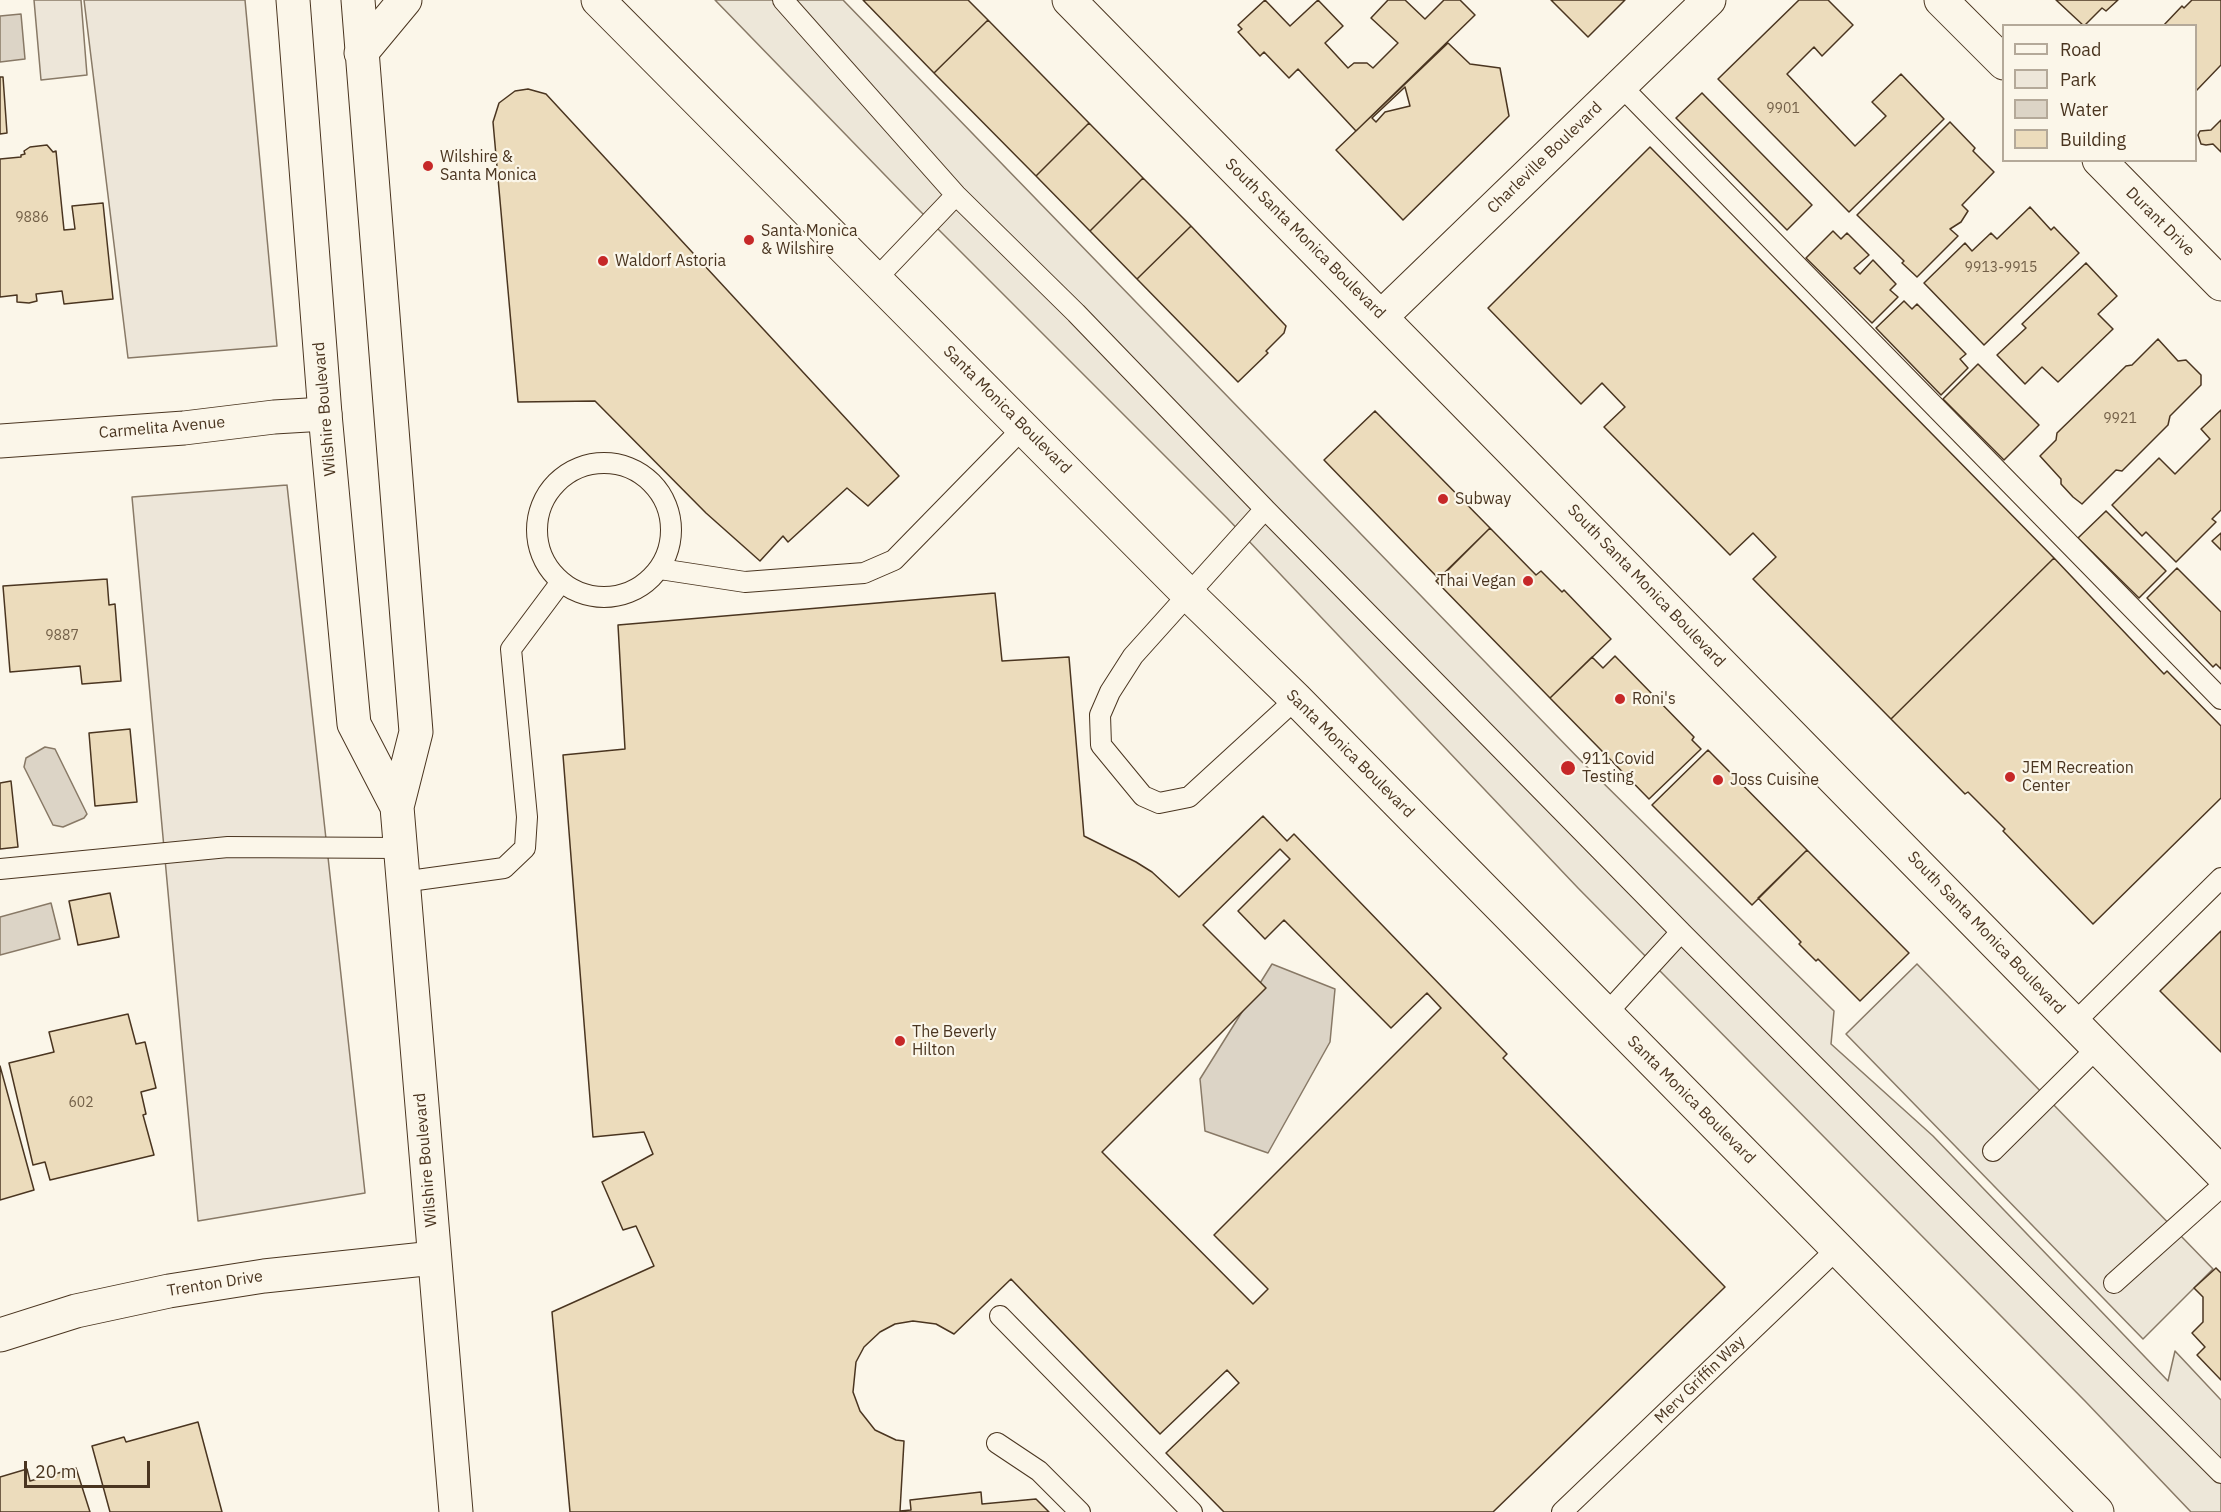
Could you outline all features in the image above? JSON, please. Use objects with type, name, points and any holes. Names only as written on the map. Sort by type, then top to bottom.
[{"type":"main road","name":"Wilshire Boulevard","points":[[293,0],[325,414],[354,724],[397,807]]},
{"type":"main road","name":"Wilshire Boulevard","points":[[358,0],[416,732],[397,807],[456,1512]]},
{"type":"main road","points":[[361,53],[405,0]]},
{"type":"main road","name":"Santa Monica Boulevard","points":[[598,0],[1188,594],[1296,699],[2097,1512]]},
{"type":"main road","name":"South Santa Monica Boulevard","points":[[1069,0],[2221,1173]]},
{"type":"main road","name":"Charleville Boulevard","points":[[1382,317],[1709,0]]},
{"type":"main road","points":[[1941,0],[2002,61]]},
{"type":"main road","name":"Durant Drive","points":[[2101,162],[2221,284]]},
{"type":"main road","name":"Carmelita Avenue","points":[[0,441],[184,428],[274,417],[325,414]]},
{"type":"main road","name":"Trenton Drive","points":[[0,1335],[76,1311],[169,1291],[264,1276],[434,1258]]},
{"type":"lane","points":[[783,0],[956,195],[1077,313],[1265,509],[1681,932],[2221,1473]]},
{"type":"lane","points":[[1620,86],[2221,699]]},
{"type":"lane","points":[[876,279],[956,195]]},
{"type":"lane","points":[[660,569],[745,582],[864,573],[894,560],[1024,427]]},
{"type":"lane","points":[[595,463],[618,464],[638,472],[655,486],[667,505],[672,527],[669,549],[660,569],[644,585],[624,595],[602,598],[580,594],[561,582],[546,565],[538,545],[537,523],[543,501],[556,483],[574,470],[595,463]]},
{"type":"lane","points":[[1265,509],[1133,656],[1110,692],[1100,715],[1101,745],[1143,796],[1160,803],[1189,797],[1296,699]]},
{"type":"lane","points":[[402,882],[504,868],[525,848],[527,817],[511,649],[561,582]]},
{"type":"lane","points":[[0,869],[228,847],[400,848]]},
{"type":"lane","points":[[2074,1023],[2221,878]]},
{"type":"lane","points":[[1606,1014],[1681,932]]},
{"type":"lane","points":[[1993,1151],[2098,1047]]},
{"type":"lane","points":[[2114,1283],[2221,1187]]},
{"type":"lane","name":"Merv Griffin Way","points":[[1562,1512],[1838,1248]]},
{"type":"lane","points":[[1000,1316],[1192,1512]]},
{"type":"lane","points":[[997,1443],[1039,1471],[1080,1512]]},
{"type":"green space","points":[[34,0],[81,0],[87,75],[41,80]]},
{"type":"green space","points":[[84,0],[245,0],[277,346],[128,358]]},
{"type":"green space","points":[[287,485],[365,1193],[198,1221],[132,497]]},
{"type":"shaded area","points":[[715,0],[843,0],[1585,765],[1834,1011],[1831,1044],[1933,1136],[2168,1381],[2175,1351],[2221,1400],[2221,1512],[2191,1512],[2085,1401],[1578,888],[1227,518],[916,207]]},
{"type":"shaded area","points":[[1917,964],[2213,1269],[2143,1339],[1846,1034]]},
{"type":"water","points":[[21,14],[25,59],[0,62],[0,16]]},
{"type":"water","points":[[45,747],[55,749],[87,814],[84,818],[63,827],[53,825],[24,767],[26,758]]},
{"type":"water","points":[[51,903],[60,939],[0,955],[0,917]]},
{"type":"water","points":[[1272,964],[1335,989],[1330,1042],[1268,1153],[1205,1131],[1200,1079]]},
{"type":"building","points":[[863,0],[968,0],[988,20],[934,73]]},
{"type":"building","points":[[1265,0],[1290,26],[1318,0],[1343,26],[1325,43],[1348,68],[1354,63],[1367,63],[1373,68],[1398,43],[1371,18],[1388,0],[1405,0],[1425,19],[1444,0],[1460,0],[1475,15],[1356,131],[1298,69],[1289,78],[1264,52],[1260,56],[1238,32],[1242,29],[1238,25]]},
{"type":"building","points":[[1551,0],[1625,0],[1588,37]]},
{"type":"building","points":[[1799,0],[1828,0],[1853,25],[1822,56],[1814,47],[1787,74],[1855,146],[1886,116],[1872,102],[1901,74],[1944,119],[1849,212],[1718,79]]},
{"type":"building","points":[[2056,0],[2118,0],[2106,11],[2102,8],[2086,24],[2082,24]]},
{"type":"building","points":[[2192,0],[2221,0],[2221,65],[2197,90],[2197,24],[2165,24],[2182,6],[2184,8]]},
{"type":"building","points":[[988,20],[1089,123],[1036,176],[934,73]]},
{"type":"building","points":[[1448,43],[1470,64],[1500,68],[1509,116],[1403,220],[1336,150]],"holes":[[[1405,87],[1410,106],[1385,112],[1376,122],[1372,118]]]},
{"type":"building","points":[[0,77],[3,77],[7,133],[0,134]]},
{"type":"building","name":"Waldorf Astoria","points":[[528,89],[546,94],[899,476],[868,506],[847,488],[788,542],[783,536],[760,561],[706,513],[595,401],[518,402],[493,122],[499,103],[515,91]]},
{"type":"building","points":[[1702,93],[1812,205],[1787,230],[1676,118]]},
{"type":"building","points":[[2221,120],[2221,152],[2213,144],[2201,144],[2198,135],[2200,131],[2211,130]]},
{"type":"building","points":[[1950,122],[1975,148],[1973,151],[1994,172],[1962,205],[1968,211],[1961,222],[1950,229],[1958,236],[1917,277],[1857,215]]},
{"type":"building","points":[[1089,123],[1143,178],[1090,231],[1036,176]]},
{"type":"building","points":[[47,145],[53,152],[56,151],[64,230],[75,229],[72,206],[103,203],[113,299],[64,304],[62,291],[36,294],[37,301],[29,303],[17,302],[17,295],[0,297],[0,159],[21,157],[30,147]]},
{"type":"building","points":[[1650,147],[2054,558],[1891,719],[1753,579],[1776,557],[1753,533],[1730,555],[1604,427],[1625,407],[1602,383],[1581,404],[1488,308]]},
{"type":"building","points":[[1143,178],[1191,226],[1137,279],[1090,231]]},
{"type":"building","points":[[2030,207],[2051,230],[2054,227],[2079,253],[1984,345],[1924,283],[1965,243],[1972,251],[1991,233],[1997,239]]},
{"type":"building","points":[[1191,226],[1286,326],[1284,333],[1266,351],[1268,353],[1238,382],[1137,279]]},
{"type":"building","points":[[1833,231],[1841,239],[1847,233],[1869,255],[1854,268],[1860,274],[1873,260],[1896,284],[1890,290],[1898,297],[1872,323],[1806,258]]},
{"type":"building","points":[[2086,263],[2117,296],[2098,314],[2113,329],[2058,382],[2042,367],[2025,384],[1997,355],[2026,328],[2022,324]]},
{"type":"building","points":[[1904,301],[1912,309],[1917,304],[1966,354],[1960,359],[1968,368],[1941,395],[1876,328]]},
{"type":"building","points":[[2158,339],[2178,361],[2186,360],[2201,375],[2201,385],[2170,416],[2168,425],[2122,471],[2116,470],[2082,504],[2061,484],[2061,479],[2040,456],[2056,440],[2057,433],[2126,366],[2132,365]]},
{"type":"building","points":[[1978,364],[2039,425],[2004,460],[1943,399]]},
{"type":"building","points":[[2221,410],[2221,510],[2212,519],[2216,522],[2176,562],[2146,532],[2142,536],[2112,505],[2159,458],[2175,474],[2210,439],[2201,429]]},
{"type":"building","points":[[1375,411],[1490,528],[1439,579],[1324,460]]},
{"type":"building","points":[[2106,511],[2166,571],[2139,598],[2078,538]]},
{"type":"building","points":[[1490,528],[1536,575],[1541,571],[1562,592],[1564,590],[1611,639],[1550,698],[1436,581]]},
{"type":"building","points":[[2221,533],[2221,550],[2212,541]]},
{"type":"building","points":[[2054,558],[2164,674],[2167,671],[2221,726],[2221,798],[2093,924],[2003,831],[2005,829],[1968,792],[1965,794],[1891,719]]},
{"type":"building","points":[[2177,568],[2221,612],[2221,669],[2216,664],[2213,667],[2147,598]]},
{"type":"building","points":[[107,579],[109,605],[115,604],[121,681],[82,684],[80,666],[10,672],[3,586]]},
{"type":"building","name":"The Beverly Hilton","points":[[995,593],[1002,661],[1069,657],[1084,836],[1152,872],[1179,897],[1263,816],[1287,841],[1294,834],[1507,1054],[1503,1058],[1725,1287],[1493,1512],[1224,1512],[1166,1453],[1239,1383],[1227,1370],[1160,1434],[1011,1279],[954,1334],[936,1324],[913,1321],[895,1324],[880,1332],[864,1347],[856,1362],[853,1392],[860,1411],[875,1430],[896,1440],[904,1441],[900,1511],[911,1510],[910,1500],[981,1492],[982,1504],[1036,1499],[1049,1512],[570,1512],[552,1312],[654,1266],[636,1226],[623,1230],[602,1182],[653,1154],[644,1132],[593,1137],[563,755],[625,749],[618,625]],"holes":[[[1280,849],[1290,859],[1238,911],[1265,939],[1284,920],[1391,1028],[1427,993],[1441,1008],[1214,1235],[1268,1289],[1253,1304],[1102,1152],[1266,988],[1203,925]]]},
{"type":"building","points":[[1615,656],[1694,737],[1692,740],[1701,749],[1649,799],[1550,698],[1592,657],[1603,668]]},
{"type":"building","points":[[130,729],[137,802],[95,806],[89,733]]},
{"type":"building","points":[[1708,750],[1807,850],[1752,905],[1652,805]]},
{"type":"building","points":[[11,781],[18,847],[0,849],[0,783]]},
{"type":"building","points":[[1807,850],[1909,953],[1860,1001],[1818,959],[1816,961],[1799,944],[1801,942],[1758,898]]},
{"type":"building","points":[[110,893],[119,937],[78,945],[69,901]]},
{"type":"building","points":[[2221,931],[2221,1052],[2160,991]]},
{"type":"building","points":[[128,1014],[136,1044],[145,1042],[156,1088],[141,1092],[146,1114],[143,1115],[154,1155],[50,1180],[45,1162],[33,1165],[9,1063],[54,1052],[49,1032]]},
{"type":"building","points":[[0,1066],[34,1190],[0,1200]]},
{"type":"building","points":[[2216,1268],[2221,1273],[2221,1380],[2197,1355],[2205,1347],[2192,1333],[2203,1322],[2203,1297],[2194,1288]]},
{"type":"building","points":[[198,1422],[222,1512],[110,1512],[92,1446],[124,1437],[126,1442]]},
{"type":"building","points":[[76,1468],[90,1512],[0,1512],[0,1477],[27,1469],[30,1481]]},
{"type":"place","name":"Wilshire & Santa Monica","points":[[428,166]]},
{"type":"place","name":"Santa Monica & Wilshire","points":[[749,240]]},
{"type":"place","name":"Waldorf Astoria","points":[[603,261]]},
{"type":"place","name":"Subway","points":[[1443,499]]},
{"type":"place","name":"Thai Vegan","points":[[1528,581]]},
{"type":"place","name":"Roni's","points":[[1620,699]]},
{"type":"place","name":"911 Covid Testing","points":[[1568,768]]},
{"type":"place","name":"JEM Recreation Center","points":[[2010,777]]},
{"type":"place","name":"Joss Cuisine","points":[[1718,780]]},
{"type":"place","name":"The Beverly Hilton","points":[[900,1041]]}]
